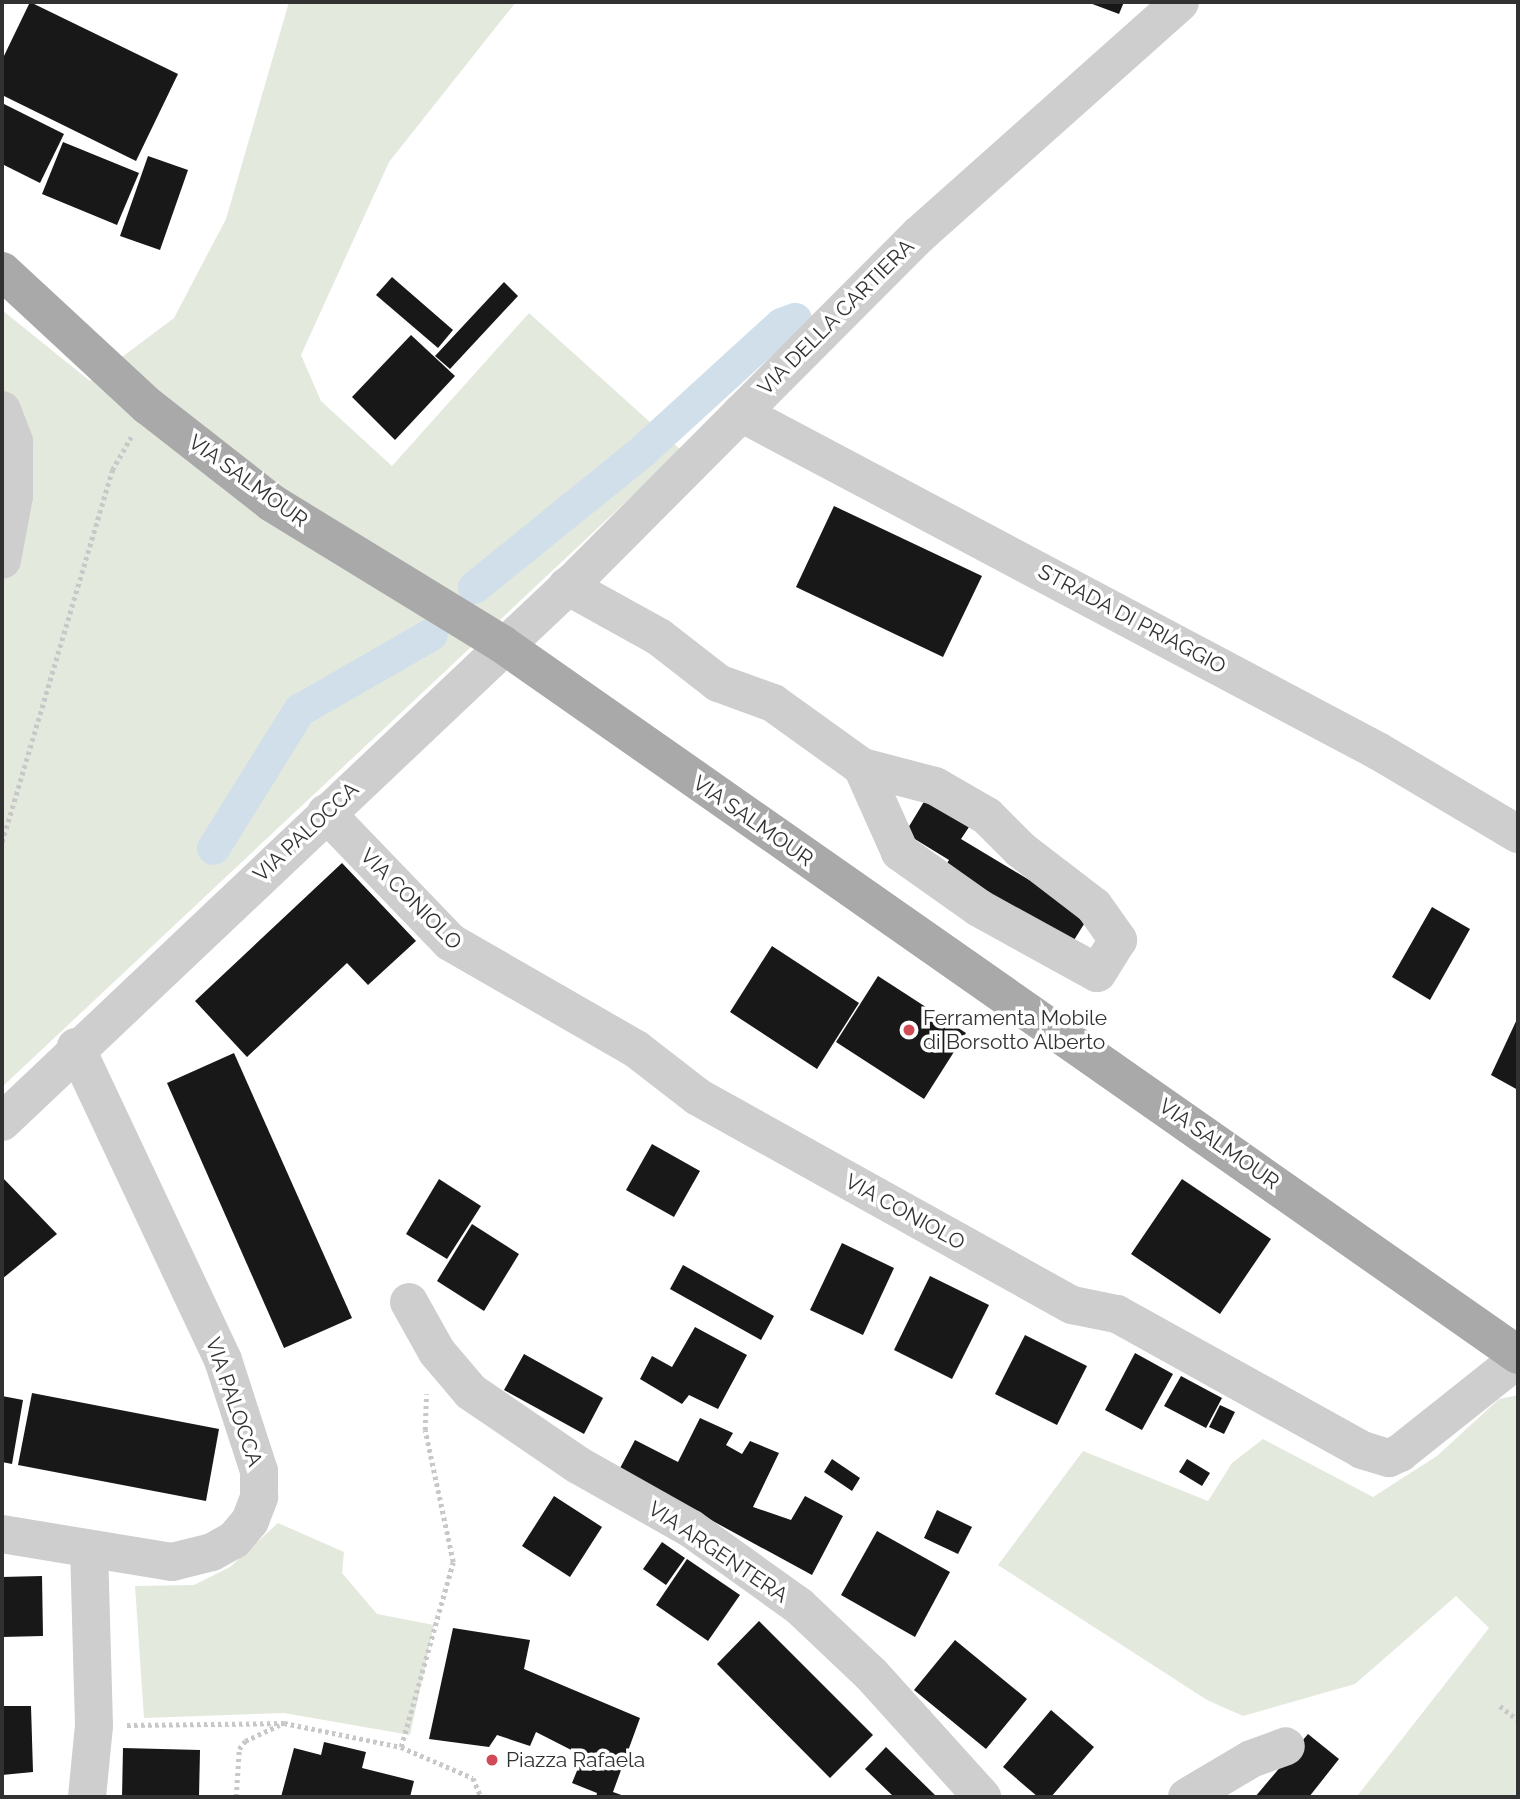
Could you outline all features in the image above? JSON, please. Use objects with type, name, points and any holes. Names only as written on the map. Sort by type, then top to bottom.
[{"type":"main road","name":"VIA SALMOUR","points":[[2,271],[148,406],[272,503],[502,644],[1518,1357]]},
{"type":"street","name":"VIA DELLA CARTIERA","points":[[502,644],[567,586],[920,234],[1180,2]]},
{"type":"street","points":[[2,410],[14,442],[14,496],[2,560]]},
{"type":"street","name":"STRADA DI PRIAGGIO","points":[[741,413],[1378,751],[1518,834]]},
{"type":"street","points":[[567,586],[659,638],[718,683],[773,703],[862,767],[935,786],[987,816],[1021,850],[1094,906],[1118,940],[1097,973],[979,908],[900,852],[862,767]]},
{"type":"street","name":"VIA PALOCCA","points":[[2,1122],[76,1047],[502,644]]},
{"type":"street","name":"VIA CONIOLO","points":[[326,813],[450,942],[636,1049],[698,1097],[1072,1305],[1117,1314],[1362,1450],[1378,1457],[1400,1453],[1518,1357]]},
{"type":"street","name":"VIA PALOCCA","points":[[2,1534],[152,1562],[191,1559],[234,1540],[250,1521],[259,1497],[259,1471],[223,1360],[76,1047]]},
{"type":"street","name":"VIA ARGENTERA","points":[[409,1302],[437,1352],[471,1392],[578,1465],[690,1528],[799,1606],[872,1674],[982,1797]]},
{"type":"street","points":[[87,1797],[94,1726],[89,1549]]},
{"type":"street","points":[[1187,1797],[1251,1759],[1286,1746]]},
{"type":"path","points":[[2,842],[113,470],[148,406]]},
{"type":"path","points":[[401,1747],[453,1562],[425,1430],[427,1370],[437,1352]]},
{"type":"path","points":[[1500,1706],[1518,1720]]},
{"type":"path","points":[[236,1797],[239,1749],[245,1741],[284,1723]]},
{"type":"path","points":[[94,1726],[284,1723],[401,1747],[473,1779],[481,1797]]},
{"type":"shaded area","points":[[289,2],[516,2],[389,162],[301,355],[321,401],[392,466],[529,313],[681,450],[2,1087],[2,310],[90,381],[174,318],[226,219]]},
{"type":"shaded area","points":[[1518,1395],[1518,1797],[1358,1795],[1489,1628],[1456,1596],[1355,1684],[1243,1716],[1207,1700],[998,1565],[1083,1451],[1208,1501],[1232,1463],[1263,1439],[1373,1497],[1437,1456],[1499,1399]]},
{"type":"shaded area","points":[[278,1523],[344,1552],[342,1573],[377,1614],[434,1625],[410,1735],[284,1713],[144,1718],[135,1586],[194,1585],[230,1567]]},
{"type":"building","points":[[30,2],[178,74],[136,161],[2,95],[2,60]]},
{"type":"building","points":[[1087,2],[1124,2],[1119,14]]},
{"type":"building","points":[[2,103],[64,134],[40,183],[2,164]]},
{"type":"building","points":[[63,142],[139,173],[117,225],[42,194]]},
{"type":"building","points":[[148,156],[188,170],[160,250],[120,236]]},
{"type":"building","points":[[392,277],[453,330],[438,348],[376,295]]},
{"type":"building","points":[[504,282],[518,296],[450,369],[435,356]]},
{"type":"building","points":[[411,335],[455,376],[395,440],[352,397]]},
{"type":"building","points":[[834,506],[982,576],[943,657],[796,587]]},
{"type":"building","points":[[925,800],[969,827],[961,839],[1089,916],[1071,945],[944,868],[949,860],[905,833]]},
{"type":"building","points":[[342,863],[416,941],[368,985],[347,963],[247,1057],[195,1001]]},
{"type":"building","points":[[1432,907],[1470,929],[1430,1000],[1392,977]]},
{"type":"building","points":[[772,946],[859,1003],[817,1069],[730,1012]]},
{"type":"building","points":[[878,976],[966,1033],[924,1099],[836,1042]]},
{"type":"building","points":[[1518,1017],[1518,1090],[1491,1075]]},
{"type":"building","points":[[234,1053],[352,1318],[284,1348],[167,1083]]},
{"type":"building","points":[[652,1144],[700,1171],[674,1217],[626,1190]]},
{"type":"building","points":[[2,1177],[57,1234],[2,1279]]},
{"type":"building","points":[[439,1179],[481,1206],[447,1259],[406,1234]]},
{"type":"building","points":[[1182,1179],[1271,1239],[1220,1314],[1131,1254]]},
{"type":"building","points":[[472,1224],[519,1254],[484,1311],[437,1281]]},
{"type":"building","points":[[842,1243],[894,1268],[863,1335],[810,1310]]},
{"type":"building","points":[[683,1265],[774,1316],[761,1340],[670,1289]]},
{"type":"building","points":[[930,1276],[989,1305],[952,1379],[894,1350]]},
{"type":"building","points":[[695,1327],[747,1355],[718,1409],[689,1395],[682,1404],[640,1379],[652,1356],[672,1367]]},
{"type":"building","points":[[1025,1335],[1087,1366],[1057,1425],[995,1394]]},
{"type":"building","points":[[1135,1353],[1173,1374],[1142,1430],[1105,1410]]},
{"type":"building","points":[[524,1354],[603,1398],[584,1434],[504,1390]]},
{"type":"building","points":[[1181,1376],[1222,1398],[1206,1428],[1164,1406]]},
{"type":"building","points":[[32,1393],[219,1429],[206,1501],[18,1465]]},
{"type":"building","points":[[2,1396],[23,1400],[12,1464],[2,1462]]},
{"type":"building","points":[[1220,1405],[1235,1412],[1224,1434],[1209,1427]]},
{"type":"building","points":[[700,1418],[733,1433],[726,1445],[742,1454],[750,1441],[779,1453],[753,1507],[791,1520],[805,1496],[843,1516],[812,1575],[619,1470],[635,1440],[678,1462]]},
{"type":"building","points":[[832,1459],[860,1478],[852,1491],[824,1472]]},
{"type":"building","points":[[1187,1459],[1210,1473],[1202,1486],[1179,1472]]},
{"type":"building","points":[[554,1496],[602,1527],[570,1577],[522,1546]]},
{"type":"building","points":[[937,1510],[972,1527],[958,1554],[924,1538]]},
{"type":"building","points":[[877,1531],[950,1572],[915,1637],[841,1595]]},
{"type":"building","points":[[662,1542],[685,1558],[666,1585],[643,1569]]},
{"type":"building","points":[[687,1559],[740,1595],[708,1641],[656,1605]]},
{"type":"building","points":[[42,1576],[43,1636],[2,1637],[2,1577]]},
{"type":"building","points":[[759,1621],[873,1735],[830,1778],[717,1664]]},
{"type":"building","points":[[453,1628],[530,1640],[524,1669],[640,1718],[613,1792],[627,1797],[596,1797],[597,1793],[572,1783],[583,1756],[536,1732],[530,1746],[497,1735],[489,1747],[429,1739]]},
{"type":"building","points":[[955,1640],[1027,1699],[986,1749],[914,1690]]},
{"type":"building","points":[[2,1706],[31,1706],[33,1772],[2,1775]]},
{"type":"building","points":[[1051,1710],[1094,1747],[1051,1797],[1038,1797],[1003,1767]]},
{"type":"building","points":[[1308,1734],[1339,1759],[1309,1797],[1255,1797]]},
{"type":"building","points":[[324,1742],[366,1752],[362,1768],[414,1781],[410,1797],[281,1797],[294,1748],[321,1755]]},
{"type":"building","points":[[886,1747],[937,1797],[894,1797],[865,1769]]},
{"type":"building","points":[[123,1748],[200,1750],[199,1797],[122,1797]]},
{"type":"waterway","points":[[474,587],[643,450],[781,324],[795,319]]},
{"type":"waterway","points":[[213,848],[299,710],[431,634]]},
{"type":"place","name":"Ferramenta Mobile di Borsotto Alberto","points":[[909,1030]]},
{"type":"place","name":"Piazza Rafaela","points":[[492,1760]]}]
